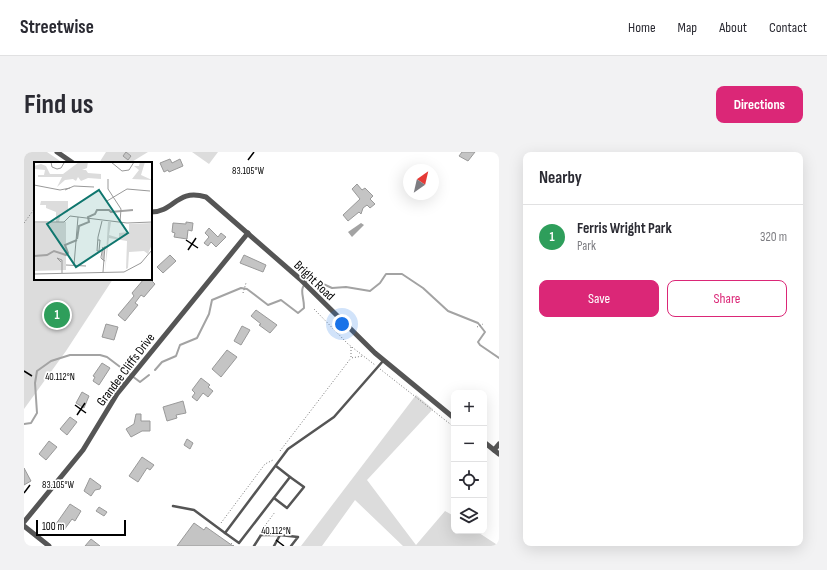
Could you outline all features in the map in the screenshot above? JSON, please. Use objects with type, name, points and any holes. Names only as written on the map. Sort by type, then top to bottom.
[{"type":"street","points":[[57,152],[72,162]]},
{"type":"street","name":"Bright Road","points":[[152,212],[165,209],[181,197],[197,194],[206,197],[311,289],[362,341],[383,360],[451,416]]},
{"type":"street","name":"Grandee Cliffs Drive","points":[[24,522],[83,450],[117,394],[248,233]]},
{"type":"street","points":[[487,444],[499,454]]},
{"type":"street","points":[[494,450],[499,444]]},
{"type":"street","points":[[24,526],[49,546]]},
{"type":"lane","points":[[225,533],[288,449],[334,417],[383,360]]},
{"type":"lane","points":[[274,498],[288,508],[304,487],[276,466]]},
{"type":"lane","points":[[239,543],[290,477]]},
{"type":"lane","points":[[173,506],[194,510],[243,546]]},
{"type":"lane","points":[[254,546],[261,535],[280,534],[298,537],[291,546]]},
{"type":"lane","points":[[274,546],[280,534]]},
{"type":"path","points":[[24,223],[34,209]]},
{"type":"path","points":[[243,292],[246,283]]},
{"type":"path","points":[[314,309],[350,346],[453,426]]},
{"type":"path","points":[[478,327],[483,324]]},
{"type":"path","points":[[277,455],[351,358],[350,346]]},
{"type":"path","points":[[351,358],[363,356]]},
{"type":"path","points":[[218,528],[265,464],[274,460]]},
{"type":"path","points":[[258,534],[275,512]]},
{"type":"shaded area","points":[[24,152],[47,152],[62,162],[34,162],[34,280],[112,280],[66,351],[24,409]]},
{"type":"shaded area","points":[[106,152],[148,152],[132,162],[100,162]]},
{"type":"shaded area","points":[[192,152],[218,152],[209,164]]},
{"type":"shaded area","points":[[361,223],[364,225],[352,237],[348,232]]},
{"type":"shaded area","points":[[416,395],[433,409],[367,480],[416,545],[445,511],[451,514],[451,534],[481,534],[499,546],[403,546],[355,500],[322,546],[301,546]]},
{"type":"building","points":[[126,152],[131,156],[128,160],[123,156]]},
{"type":"building","points":[[462,152],[475,152],[468,161],[459,156]]},
{"type":"building","points":[[170,159],[172,163],[180,159],[183,166],[169,172],[168,170],[164,172],[160,163]]},
{"type":"building","points":[[357,184],[362,190],[365,188],[373,196],[370,199],[375,204],[370,208],[367,205],[363,208],[361,214],[359,212],[348,221],[343,215],[360,199],[352,189]]},
{"type":"building","points":[[186,222],[193,223],[192,231],[188,230],[187,239],[174,237],[175,233],[172,232],[173,223],[186,224]]},
{"type":"building","points":[[209,228],[218,237],[221,233],[226,237],[216,247],[211,242],[208,246],[204,243],[209,237],[205,233]]},
{"type":"building","points":[[170,255],[176,261],[163,273],[157,267]]},
{"type":"building","points":[[244,255],[266,265],[263,272],[240,263]]},
{"type":"building","points":[[143,280],[151,280],[155,284],[144,297],[141,295],[135,303],[138,305],[125,321],[118,315],[134,296],[132,293]]},
{"type":"building","points":[[256,310],[277,325],[270,333],[259,325],[261,324],[251,316]]},
{"type":"building","points":[[106,324],[118,327],[114,340],[102,337]]},
{"type":"building","points":[[242,326],[250,330],[241,345],[234,341]]},
{"type":"building","points":[[227,350],[237,357],[221,377],[212,369]]},
{"type":"building","points":[[102,363],[110,368],[99,385],[93,381],[95,377],[93,376]]},
{"type":"building","points":[[201,378],[210,385],[208,387],[213,391],[208,397],[203,393],[197,401],[192,397],[195,393],[192,390]]},
{"type":"building","points":[[82,392],[89,396],[84,408],[76,403]]},
{"type":"building","points":[[183,401],[186,413],[176,415],[177,418],[167,421],[163,407]]},
{"type":"building","points":[[136,414],[141,414],[141,421],[150,421],[150,431],[142,431],[131,437],[126,429],[134,424]]},
{"type":"building","points":[[70,417],[77,422],[67,435],[60,429]]},
{"type":"building","points":[[187,439],[193,443],[190,449],[184,445]]},
{"type":"building","points":[[49,441],[57,447],[46,460],[39,454]]},
{"type":"building","points":[[142,457],[154,465],[150,470],[147,468],[138,482],[129,476]]},
{"type":"building","points":[[24,468],[31,481],[24,485]]},
{"type":"building","points":[[90,478],[101,486],[100,489],[95,490],[91,496],[84,491]]},
{"type":"building","points":[[70,504],[81,511],[75,521],[72,519],[64,530],[56,524]]},
{"type":"building","points":[[99,507],[107,512],[104,516],[96,511]]},
{"type":"building","points":[[194,523],[204,530],[206,527],[233,546],[177,546]]},
{"type":"building","points":[[91,539],[100,546],[85,546]]},
{"type":"waterway","points":[[155,370],[162,362],[176,356],[180,345],[197,338],[209,314],[212,300],[241,288],[247,289],[268,305],[281,300],[298,313],[304,308],[302,289],[310,278],[332,288],[346,287],[370,291],[380,283],[386,274],[402,274],[423,288],[448,311],[478,323],[485,332],[478,342],[499,358]]},
{"type":"waterway","points":[[24,424],[31,423],[37,413],[35,383],[37,371],[51,361],[70,355],[100,355],[107,357],[140,382],[149,375]]},
{"type":"place","name":"Ferris Wright Park","points":[[57,315]]}]
